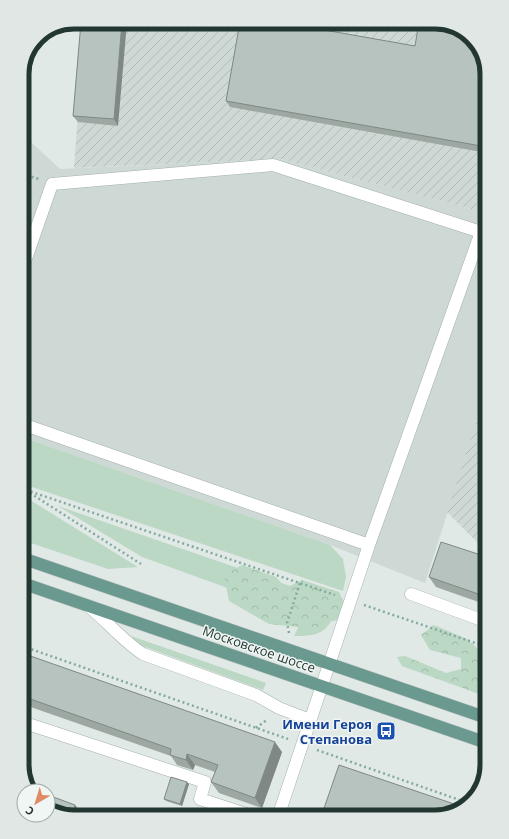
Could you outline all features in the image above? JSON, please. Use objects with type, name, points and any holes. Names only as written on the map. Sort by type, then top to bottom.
[{"type":"main road","name":"Московское шоссе","points":[[29,560],[480,716]]},
{"type":"main road","name":"Московское шоссе","points":[[29,585],[480,741]]},
{"type":"street","points":[[29,250],[52,184],[273,165],[480,232]]},
{"type":"street","points":[[280,810],[369,545],[480,235]]},
{"type":"street","points":[[29,426],[369,545]]},
{"type":"street","points":[[411,594],[480,619]]},
{"type":"street","points":[[87,605],[105,620],[131,646],[143,654],[256,695],[279,708],[310,720]]},
{"type":"street","points":[[29,724],[206,782],[200,799],[236,810]]},
{"type":"path","points":[[29,491],[342,598]]},
{"type":"path","points":[[29,492],[141,564]]},
{"type":"path","points":[[290,636],[287,623],[300,583]]},
{"type":"path","points":[[361,604],[480,645]]},
{"type":"path","points":[[29,648],[462,801]]},
{"type":"path","points":[[255,728],[271,717]]},
{"type":"shaded area","points":[[84,29],[438,29],[449,31],[465,40],[475,54],[480,68],[480,211],[280,159],[74,168]]},
{"type":"shaded area","points":[[29,126],[32,143],[60,169],[280,159],[480,211],[480,411],[425,583],[330,545],[29,439]]},
{"type":"shaded area","points":[[480,411],[480,544],[447,512]]},
{"type":"green space","points":[[29,439],[330,545],[343,559],[346,577],[343,591],[29,486]]},
{"type":"green space","points":[[29,499],[138,567],[108,569],[29,542]]},
{"type":"green space","points":[[58,506],[293,587],[264,610],[225,587],[142,557]]},
{"type":"green space","points":[[242,565],[276,577],[286,588],[302,580],[339,592],[345,605],[338,620],[327,622],[319,629],[269,624],[229,601],[224,575]]},
{"type":"green space","points":[[315,594],[340,601],[333,618],[325,629],[320,632],[313,635],[294,636]]},
{"type":"green space","points":[[434,625],[467,639],[480,651],[480,694],[402,666],[397,657],[405,656],[446,673],[461,669],[461,658],[430,650],[421,635]]},
{"type":"green space","points":[[131,636],[266,683],[263,690],[140,645]]},
{"type":"building","points":[[80,29],[121,29],[114,119],[73,116]]},
{"type":"building","points":[[239,29],[319,29],[415,46],[418,29],[444,30],[455,34],[469,44],[475,54],[480,68],[480,146],[226,101]]},
{"type":"building","points":[[441,542],[480,555],[480,595],[429,577]]},
{"type":"building","points":[[29,655],[275,742],[255,798],[211,782],[218,765],[187,754],[186,760],[170,755],[171,749],[29,698]]},
{"type":"building","points":[[339,765],[456,805],[449,808],[435,810],[323,810]]},
{"type":"building","points":[[171,777],[187,782],[180,804],[164,799]]},
{"type":"building","points":[[56,798],[75,805],[73,810],[56,806]]},
{"type":"place","name":"Имени Героя Степанова","points":[[386,731]]}]
